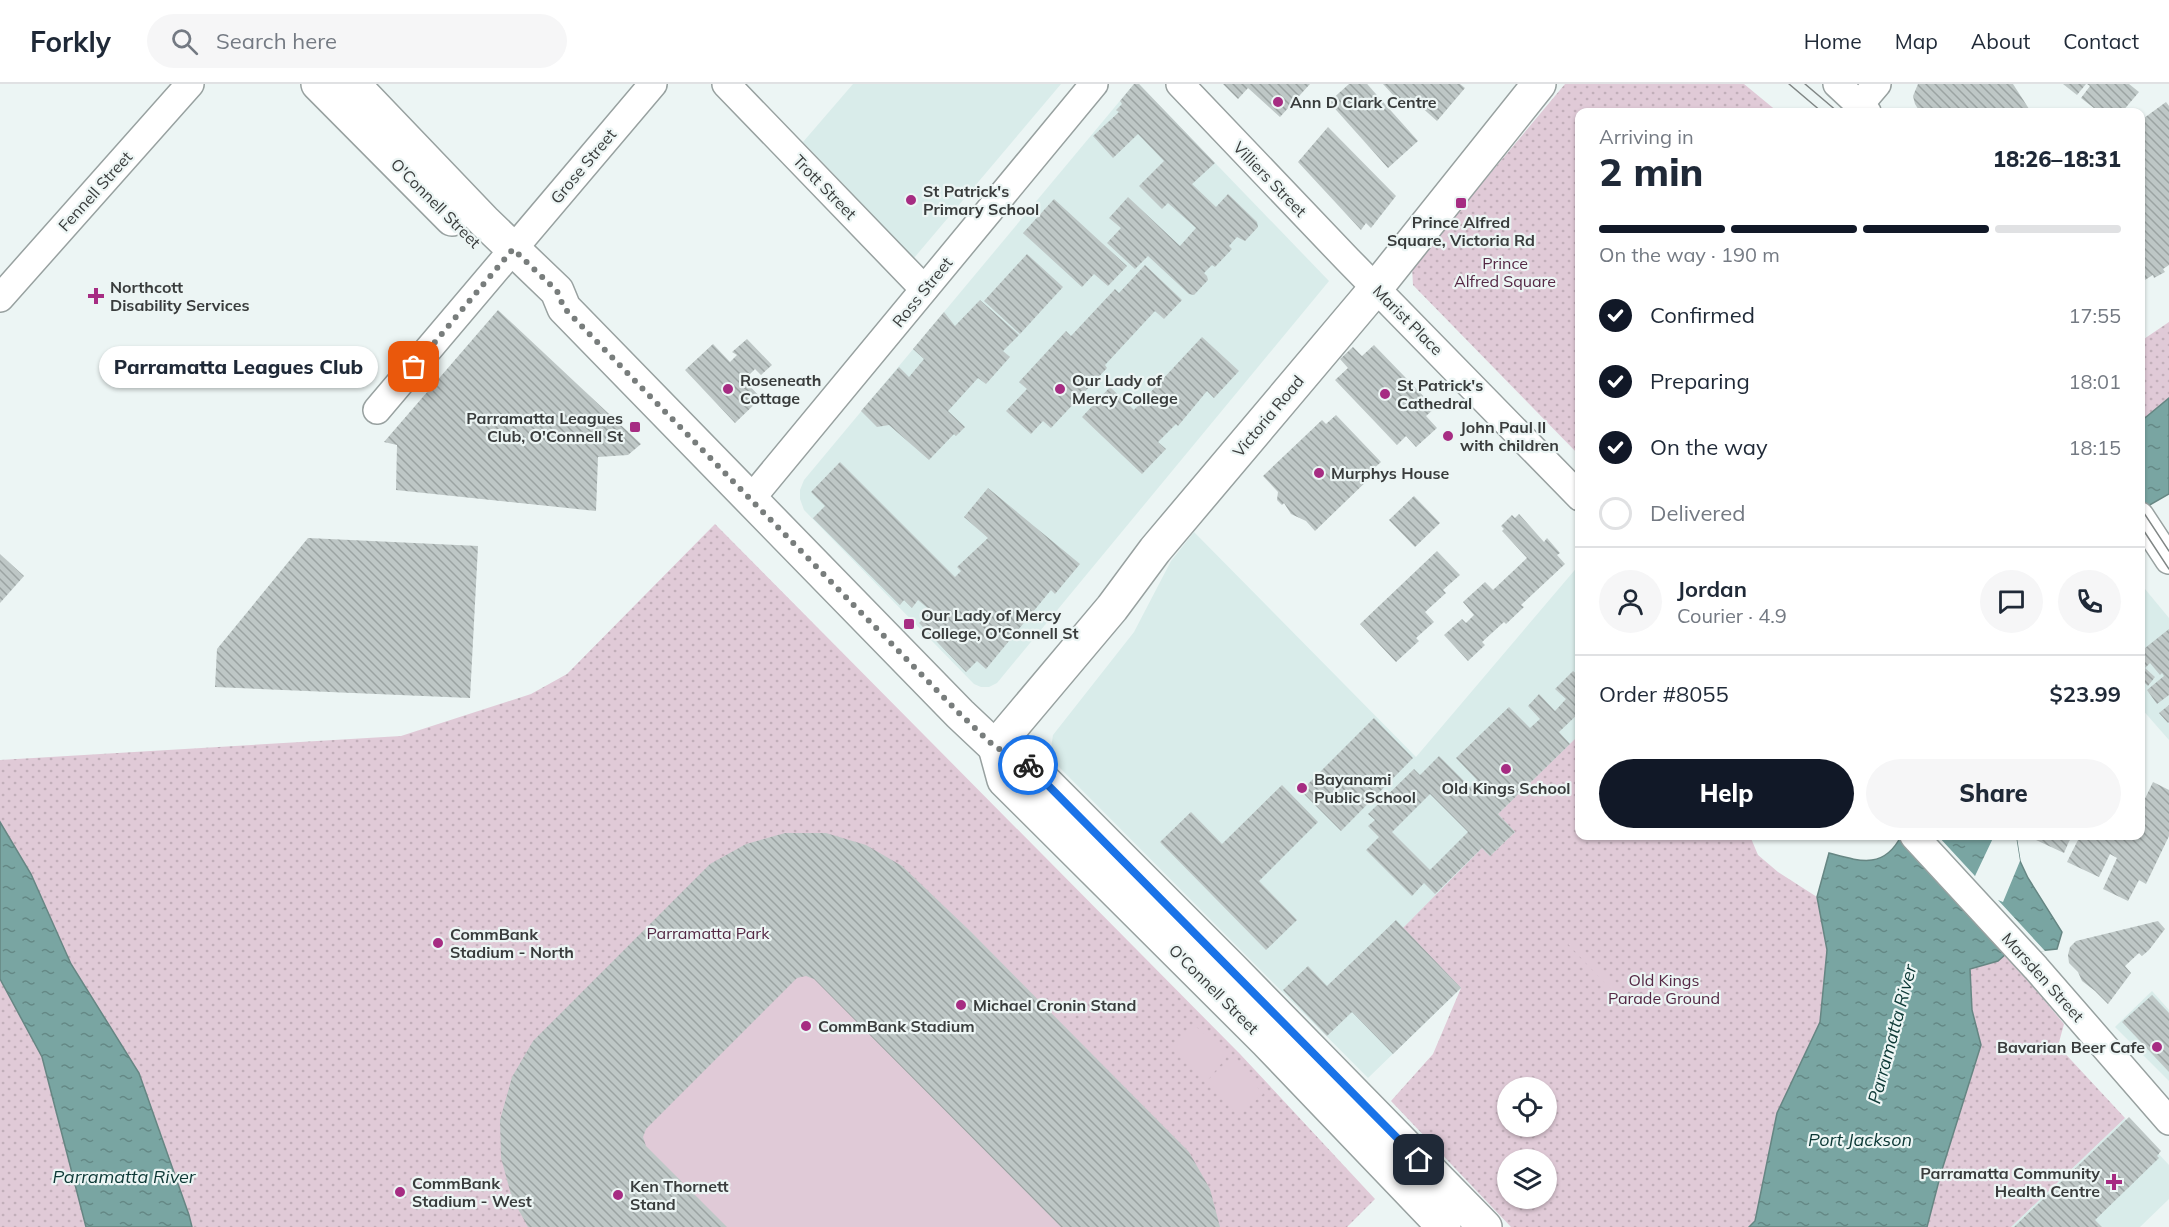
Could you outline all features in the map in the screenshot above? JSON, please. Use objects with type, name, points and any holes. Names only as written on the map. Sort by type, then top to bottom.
[{"type":"main road","name":"O'Connell Street","points":[[318,84],[506,257],[557,291],[564,308],[989,742],[1023,760],[1485,1227]]},
{"type":"main road","name":"O'Connell Street","points":[[353,84],[484,221],[506,257]]},
{"type":"main road","name":"Victoria Road","points":[[989,742],[1112,608],[1155,550],[1368,281],[1518,84]]},
{"type":"main road","name":"Victoria Road","points":[[1368,281],[1539,84]]},
{"type":"main road","name":"O'Connell Street","points":[[989,742],[1004,780],[1267,1042],[1444,1227]]},
{"type":"street","name":"Fennell Street","points":[[0,298],[189,84]]},
{"type":"street","name":"Grose Street","points":[[377,410],[653,84]]},
{"type":"street","name":"Trott Street","points":[[726,84],[924,289]]},
{"type":"street","name":"Ross Street","points":[[750,500],[1094,84]]},
{"type":"street","name":"Villiers Street","points":[[1180,84],[1368,281]]},
{"type":"street","points":[[1837,84],[1868,100]]},
{"type":"street","name":"Marist Place","points":[[1368,281],[1575,491]]},
{"type":"street","points":[[2145,524],[2166,556]]},
{"type":"street","name":"Marsden Street","points":[[1918,840],[2036,968],[2169,1121]]},
{"type":"shaded area","name":"St Patrick's Primary School","points":[[853,84],[1061,84],[914,258],[803,142]]},
{"type":"shaded area","name":"Our Lady of Mercy College","points":[[1134,84],[1139,84],[1329,281],[997,683],[989,687],[981,687],[974,684],[804,510],[800,490],[804,480]]},
{"type":"shaded area","name":"Bayanami Public School","points":[[1194,532],[1416,757],[1575,570],[1575,739],[1498,814],[1515,832],[1490,856],[1461,988],[1368,1078],[1053,761],[1051,748],[1053,735],[1134,632],[1171,561]]},
{"type":"shaded area","points":[[2145,589],[2169,618],[2169,740],[2145,713]]},
{"type":"shaded area","name":"Bavarian Beer Cafe","points":[[2152,991],[2169,1010],[2169,1081],[2115,1027]]},
{"type":"shaded area","name":"Parramatta Community Health Centre","points":[[2125,1118],[2169,1165],[2169,1199],[2140,1227],[2011,1227]]},
{"type":"green space","name":"Prince Alfred Square","points":[[1565,84],[1744,84],[1773,108],[1575,108],[1575,451],[1413,285],[1412,267]]},
{"type":"green space","points":[[2169,322],[2169,398],[2145,419],[2145,338]]},
{"type":"green space","name":"Parramatta Park","points":[[715,524],[1240,1054],[1375,1199],[1347,1227],[192,1227],[139,1073],[71,964],[31,874],[0,822],[0,760],[401,736],[531,694],[567,674]]},
{"type":"green space","name":"Old Kings Parade Ground","points":[[1575,739],[1575,840],[1752,840],[1758,855],[1778,872],[1817,897],[1827,950],[1820,1022],[1777,1113],[1755,1221],[1749,1227],[1511,1227],[1391,1101],[1433,1054],[1461,988],[1403,928],[1482,848],[1490,856],[1515,832],[1498,814]]},
{"type":"green space","name":"CommBank Stadium","points":[[785,833],[826,833],[866,845],[902,866],[970,931],[1189,1152],[1210,1189],[1220,1227],[528,1227],[510,1189],[500,1150],[501,1116],[512,1077],[710,864],[746,844]]},
{"type":"green space","points":[[1572,940],[1617,989],[1613,992],[1568,944]]},
{"type":"green space","points":[[2006,954],[2064,1024],[2058,1046],[2125,1118],[2011,1227],[1927,1227],[1941,1173],[1981,1045],[1972,1010],[1970,969],[1997,961]]},
{"type":"green space","points":[[0,979],[42,1057],[86,1227],[0,1227]]},
{"type":"green space","points":[[1194,1025],[1229,1054],[1208,1080],[1173,1050]]},
{"type":"green space","points":[[1235,1060],[1263,1094],[1238,1116],[1209,1081]]},
{"type":"water","points":[[2169,398],[2169,494],[2145,508],[2145,418]]},
{"type":"water","name":"Parramatta River","points":[[0,822],[31,874],[71,964],[139,1073],[192,1227],[86,1227],[42,1057],[0,979]]},
{"type":"water","name":"Port Jackson","points":[[1898,840],[2017,840],[2020,861],[2028,878],[2062,932],[2057,949],[2006,954],[1998,961],[1970,969],[1972,1010],[1981,1045],[1941,1173],[1927,1227],[1749,1227],[1755,1221],[1777,1113],[1820,1022],[1827,950],[1817,897],[1829,853],[1870,860],[1887,854]]},
{"type":"pier","points":[[1902,840],[1942,840],[1975,876],[1992,840],[2017,840],[2020,861],[2003,902],[1998,900],[2045,951],[2008,956]]},
{"type":"building","points":[[1134,84],[1139,84],[1215,163],[1192,184],[1216,207],[1228,194],[1257,222],[1258,227],[1245,241],[1237,237],[1229,246],[1232,249],[1215,267],[1212,265],[1204,273],[1208,280],[1194,295],[1189,294],[1148,256],[1135,269],[1107,243],[1121,228],[1109,218],[1128,197],[1180,246],[1196,228],[1168,203],[1162,209],[1139,186],[1164,161],[1138,134],[1113,158],[1093,136],[1119,112],[1116,110],[1122,104],[1120,101]]},
{"type":"building","name":"Ann D Clark Centre","points":[[1223,84],[1310,84],[1280,117],[1248,88],[1238,99]]},
{"type":"building","points":[[1349,84],[1367,84],[1418,141],[1388,168],[1329,102]]},
{"type":"building","points":[[1383,84],[1460,84],[1465,88],[1437,121],[1410,97],[1411,103],[1406,109]]},
{"type":"building","points":[[1918,84],[2013,84],[2028,108],[1918,108],[1913,96]]},
{"type":"building","points":[[2063,84],[2086,84],[2077,95]]},
{"type":"building","points":[[2087,84],[2129,84],[2139,92],[2125,108],[2094,108],[2081,98],[2090,86]]},
{"type":"building","points":[[2166,102],[2169,106],[2169,265],[2163,269],[2165,272],[2145,280],[2145,117]]},
{"type":"building","points":[[1328,127],[1396,196],[1371,228],[1366,223],[1361,230],[1298,162]]},
{"type":"building","points":[[1054,199],[1127,266],[1108,286],[1094,274],[1082,287],[1023,233]]},
{"type":"building","points":[[1027,254],[1063,287],[1020,334],[984,301]]},
{"type":"building","points":[[1145,265],[1182,300],[1164,319],[1155,311],[1105,365],[1107,368],[1051,428],[1043,421],[1031,434],[1006,411],[1027,389],[1019,382],[1066,331],[1071,336],[1115,289],[1119,293]]},
{"type":"building","points":[[980,300],[1019,335],[1003,351],[1010,357],[986,384],[978,378],[948,411],[965,427],[956,436],[954,434],[929,460],[889,425],[877,427],[861,411],[899,367],[909,377],[924,359],[913,349],[944,312],[955,326]]},
{"type":"building","points":[[498,310],[641,444],[628,455],[598,457],[596,511],[396,490],[397,445],[384,442]]},
{"type":"building","points":[[1202,337],[1239,371],[1214,398],[1207,391],[1178,426],[1176,424],[1158,442],[1166,449],[1142,474],[1082,417],[1110,387],[1134,410]]},
{"type":"building","name":"Roseneath Cottage","points":[[747,339],[772,365],[761,375],[755,369],[744,380],[761,398],[735,423],[685,370],[713,344],[730,362],[737,355],[732,352]]},
{"type":"building","name":"St Patrick's Cathedral","points":[[1374,345],[1435,408],[1426,416],[1437,428],[1416,447],[1406,436],[1397,445],[1335,380],[1348,368],[1340,359],[1353,347],[1362,356]]},
{"type":"building","name":"Murphys House","points":[[1336,415],[1381,462],[1371,471],[1374,474],[1315,531],[1306,521],[1291,514],[1284,503],[1282,505],[1277,500],[1278,492],[1263,476],[1322,420],[1326,424]]},
{"type":"building","points":[[840,462],[955,577],[961,571],[957,567],[988,538],[964,517],[988,488],[1080,564],[1055,594],[1051,590],[986,669],[977,661],[966,672],[919,623],[931,611],[918,600],[912,608],[904,600],[900,605],[813,518],[825,506],[811,492]]},
{"type":"building","points":[[1414,496],[1440,523],[1415,547],[1389,520]]},
{"type":"building","points":[[1519,514],[1544,542],[1547,538],[1560,553],[1557,555],[1565,564],[1521,605],[1524,607],[1506,624],[1504,622],[1482,642],[1485,645],[1468,661],[1444,635],[1462,619],[1466,623],[1474,615],[1463,602],[1485,582],[1493,590],[1527,558],[1502,531],[1504,529],[1501,526],[1512,515],[1515,518]]},
{"type":"building","points":[[308,538],[478,546],[470,698],[215,687],[217,649]]},
{"type":"building","points":[[1437,551],[1460,575],[1443,590],[1446,593],[1425,612],[1434,622],[1416,638],[1419,641],[1396,662],[1360,624]]},
{"type":"building","points":[[0,554],[24,576],[0,603]]},
{"type":"building","points":[[2169,629],[2169,695],[2157,704],[2147,690],[2164,676],[2162,673],[2160,675],[2150,663],[2145,668],[2145,648]]},
{"type":"building","points":[[2145,668],[2155,677],[2148,686],[2145,683]]},
{"type":"building","points":[[1573,671],[1575,673],[1575,717],[1559,732],[1570,744],[1498,814],[1515,832],[1490,856],[1482,848],[1435,894],[1424,883],[1412,896],[1366,850],[1379,837],[1368,826],[1375,820],[1368,814],[1414,769],[1420,775],[1439,756],[1470,787],[1477,780],[1456,758],[1509,707],[1530,728],[1540,719],[1528,706],[1539,694],[1555,711],[1566,699],[1555,689]],"holes":[[[1430,794],[1468,832],[1430,870],[1392,832]]]},
{"type":"building","points":[[2169,705],[2169,722],[2168,723],[2159,713]]},
{"type":"building","points":[[1374,718],[1413,758],[1341,831],[1301,791]]},
{"type":"building","points":[[2153,782],[2169,790],[2169,836],[2146,884],[2139,880],[2128,901],[2103,889],[2117,858],[2110,854],[2099,877],[2067,862],[2078,840],[2145,840],[2145,799]]},
{"type":"building","points":[[1282,785],[1318,822],[1259,881],[1297,920],[1266,950],[1160,842],[1191,812],[1222,844]]},
{"type":"building","name":"CommBank Stadium","points":[[785,833],[826,833],[866,845],[902,866],[970,931],[1189,1152],[1210,1189],[1220,1227],[1061,1227],[814,979],[806,976],[797,978],[646,1129],[643,1137],[646,1146],[727,1227],[528,1227],[512,1198],[501,1158],[500,1120],[512,1077],[533,1041],[710,864],[746,844]]},
{"type":"building","points":[[2036,840],[2070,840],[2064,853]]},
{"type":"building","points":[[1396,920],[1461,988],[1393,1054],[1352,1012],[1327,1036],[1283,990],[1308,966],[1327,986]]},
{"type":"building","points":[[2158,921],[2165,929],[2149,950],[2142,956],[2139,953],[2125,966],[2131,973],[2108,1004],[2082,981],[2078,972],[2069,963],[2070,947],[2076,941]]},
{"type":"building","name":"Bavarian Beer Cafe","points":[[2152,995],[2169,1013],[2169,1072],[2122,1022]]},
{"type":"building","name":"Parramatta Community Health Centre","points":[[2129,1117],[2161,1151],[2157,1156],[2159,1158],[2095,1220],[2102,1227],[2014,1227]]},
{"type":"tram line","points":[[1789,84],[1817,108]]},
{"type":"tram line","points":[[1805,84],[1833,108]]},
{"type":"tram line","points":[[2145,515],[2169,551]]},
{"type":"tram line","points":[[2145,533],[2169,569]]},
{"type":"way so far","points":[[414,367],[513,249],[557,291],[564,308],[960,714],[995,747],[1023,760],[1028,765]]},
{"type":"place","name":"Ann D Clark Centre","points":[[1278,102]]},
{"type":"place","name":"St Patrick's Primary School","points":[[911,200]]},
{"type":"place","name":"Prince Alfred Square, Victoria Rd","points":[[1461,203]]},
{"type":"place","name":"Northcott Disability Services","points":[[96,296]]},
{"type":"place","name":"Parramatta Leagues Club","points":[[414,367]]},
{"type":"place","name":"Roseneath Cottage","points":[[728,389]]},
{"type":"place","name":"Our Lady of Mercy College","points":[[1060,389]]},
{"type":"place","name":"St Patrick's Cathedral","points":[[1385,394]]},
{"type":"place","name":"Parramatta Leagues Club, O'Connell St","points":[[635,427]]},
{"type":"place","name":"John Paul II with children","points":[[1448,436]]},
{"type":"place","name":"Murphys House","points":[[1319,473]]},
{"type":"place","name":"Our Lady of Mercy College, O'Connell St","points":[[909,624]]},
{"type":"place","name":"Old Kings School","points":[[1506,769]]},
{"type":"place","name":"Bayanami Public School","points":[[1302,788]]},
{"type":"place","name":"CommBank Stadium - North","points":[[438,943]]},
{"type":"place","name":"Michael Cronin Stand","points":[[961,1005]]},
{"type":"place","name":"CommBank Stadium","points":[[806,1026]]},
{"type":"place","name":"Bavarian Beer Cafe","points":[[2157,1047]]},
{"type":"place","name":"Parramatta Community Health Centre","points":[[2114,1182]]},
{"type":"place","name":"CommBank Stadium - West","points":[[400,1192]]},
{"type":"place","name":"Ken Thornett Stand","points":[[618,1195]]},
{"type":"route","points":[[1028,765],[1419,1160]]}]
